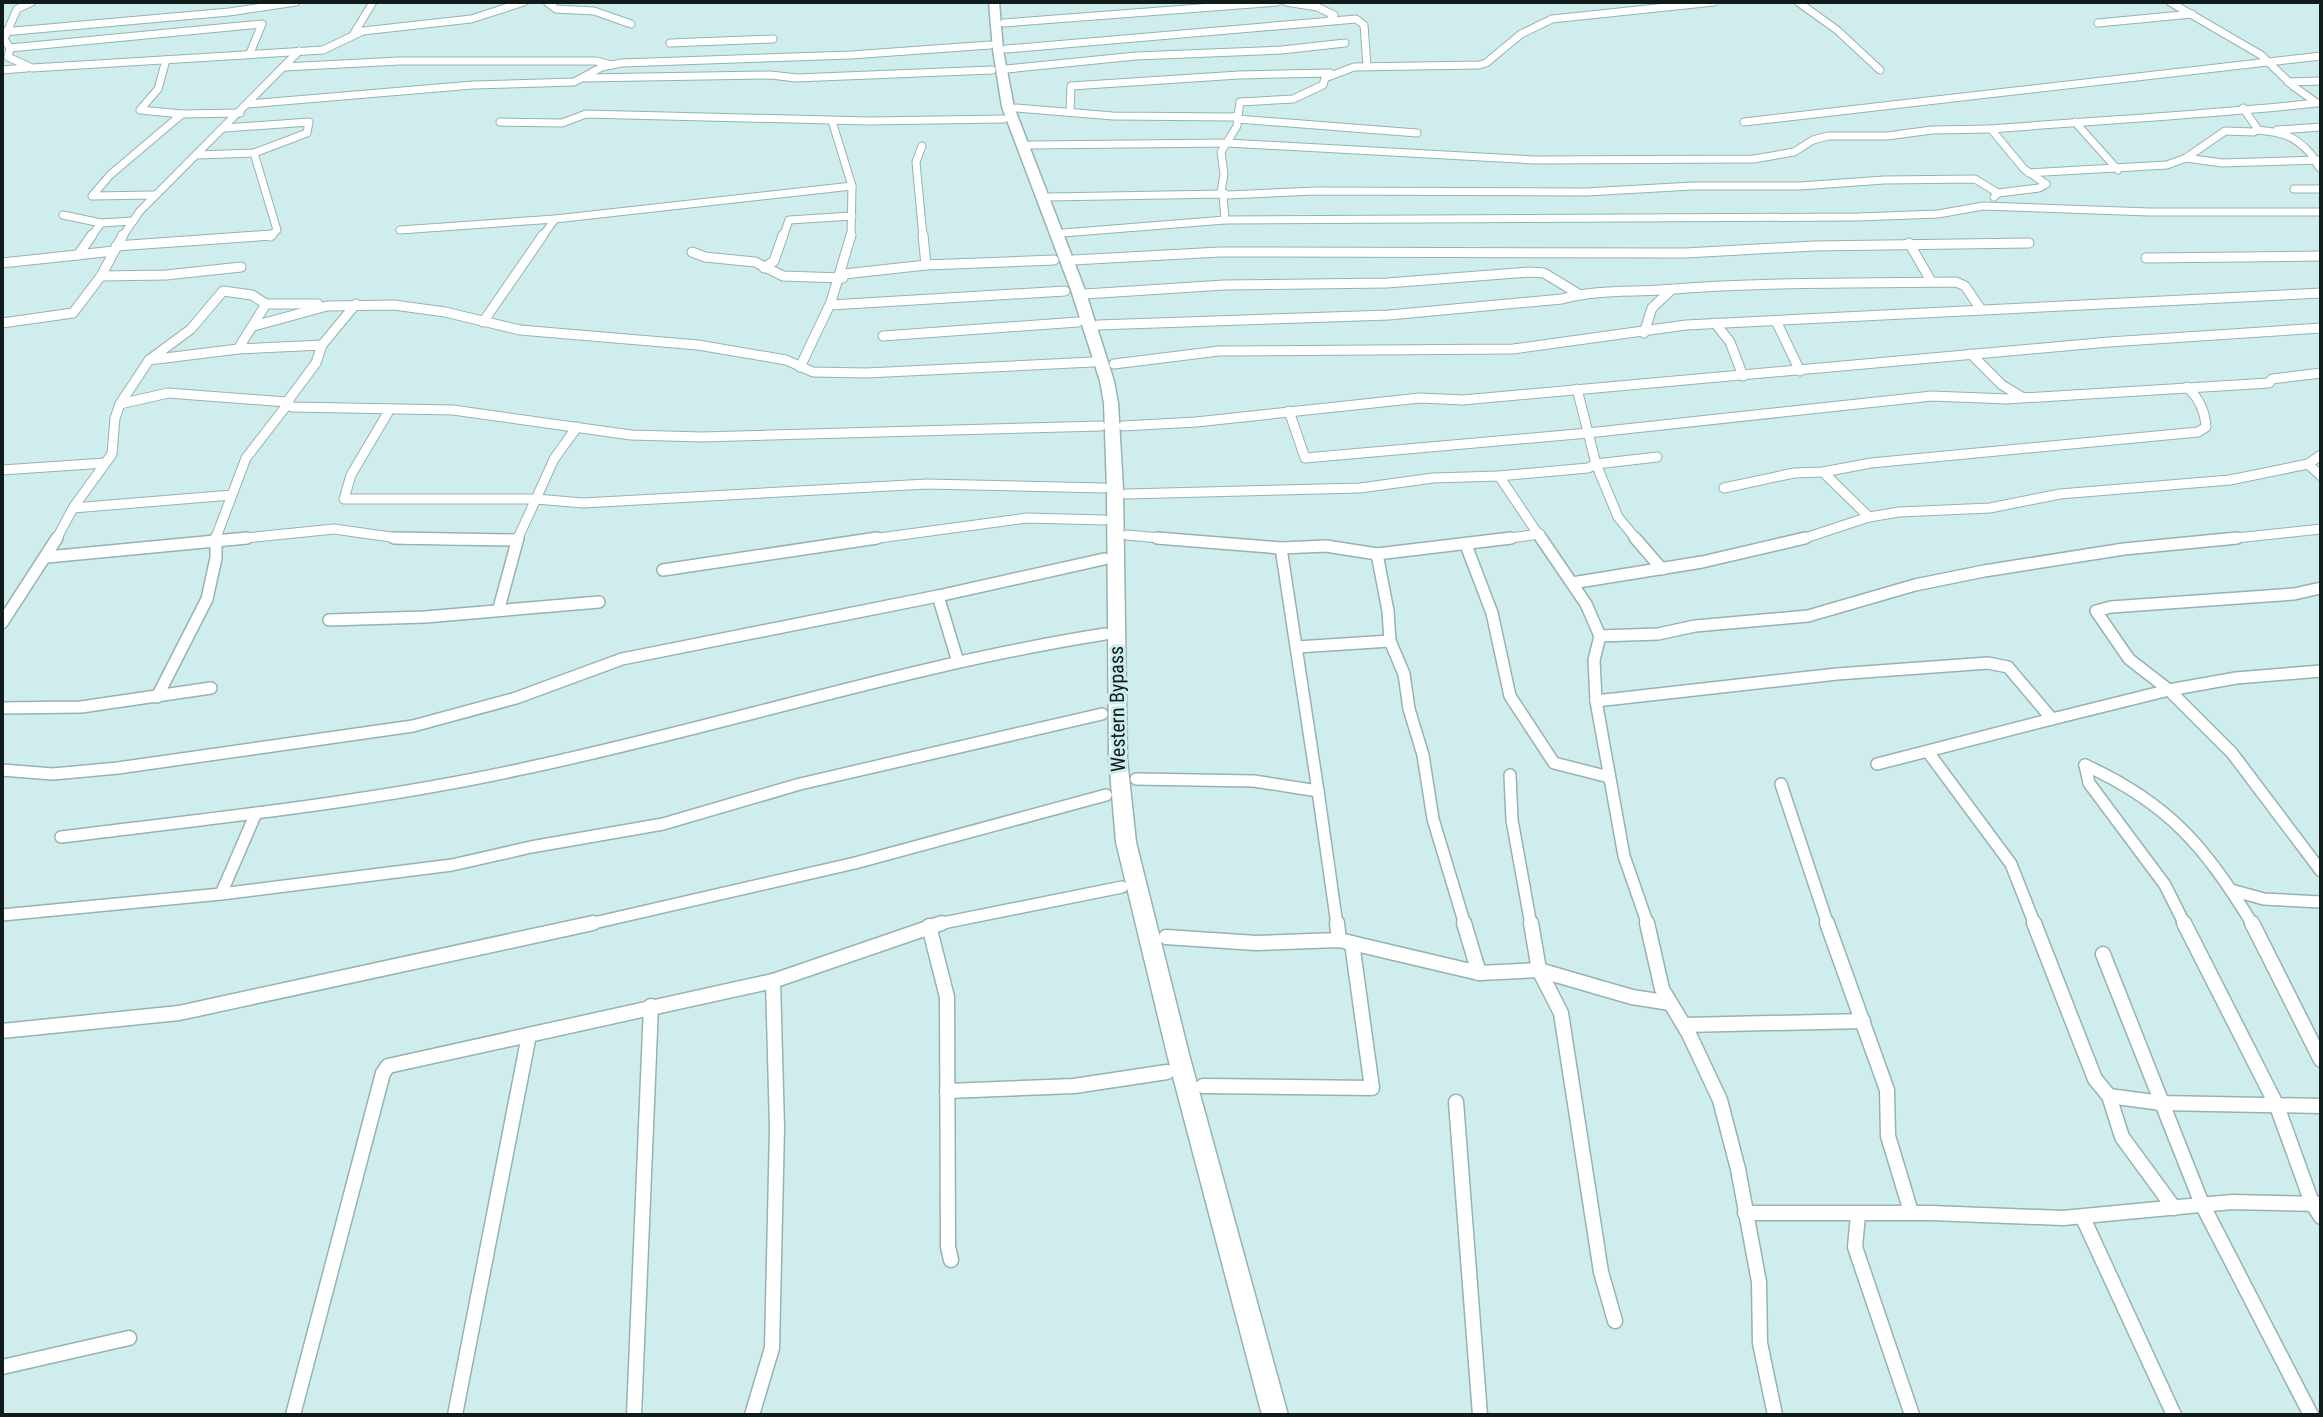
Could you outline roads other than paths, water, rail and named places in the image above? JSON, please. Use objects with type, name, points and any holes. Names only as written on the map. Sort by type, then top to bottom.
[{"type":"main road","name":"Western Bypass","points":[[994,2],[1008,107],[1078,290],[1107,381],[1114,474],[1118,759],[1126,842],[1179,1058],[1275,1415]]},
{"type":"street","points":[[4,32],[229,12],[296,2]]},
{"type":"street","points":[[353,35],[373,2]]},
{"type":"street","points":[[2,70],[330,48],[353,35],[471,19],[524,2]]},
{"type":"street","points":[[547,2],[556,9],[594,11],[631,24]]},
{"type":"street","points":[[1004,23],[1277,2]]},
{"type":"street","points":[[1286,2],[1313,5],[1328,11],[1334,18],[1329,21]]},
{"type":"street","points":[[1070,112],[1071,86],[1239,75],[1330,73],[1367,66],[1479,65],[1521,34],[1552,19],[1714,2]]},
{"type":"street","points":[[1798,2],[1837,30],[1880,70]]},
{"type":"street","points":[[2170,2],[2269,62],[2288,82],[2319,103]]},
{"type":"street","points":[[25,3],[4,32],[4,43],[10,48],[262,24],[250,53]]},
{"type":"street","points":[[2098,23],[2192,14]]},
{"type":"street","points":[[1006,49],[1329,21],[1361,21],[1368,42],[1367,66]]},
{"type":"street","points":[[670,43],[773,39]]},
{"type":"street","points":[[1007,69],[1136,56],[1282,50],[1345,43]]},
{"type":"street","points":[[284,67],[399,61],[596,61],[611,65],[851,55],[990,45]]},
{"type":"street","points":[[10,48],[5,58],[28,68]]},
{"type":"street","points":[[2,325],[73,313],[101,276],[133,221],[154,195],[225,128],[299,51]]},
{"type":"street","points":[[1744,122],[2321,56]]},
{"type":"street","points":[[166,60],[158,89],[140,110],[182,114],[240,113]]},
{"type":"street","points":[[247,104],[473,85],[574,82],[611,65]]},
{"type":"street","points":[[584,78],[771,75],[796,78],[992,70]]},
{"type":"street","points":[[1225,220],[1221,152],[1228,143],[1240,102],[1301,97],[1323,85],[1330,73]]},
{"type":"street","points":[[2288,82],[2321,81]]},
{"type":"street","points":[[1030,145],[1228,143],[1535,160],[1754,159],[1794,152],[1813,140],[1828,136],[1887,136],[1932,130],[2201,116],[2243,108],[2319,103]]},
{"type":"street","points":[[1016,108],[1113,116],[1237,117],[1417,133]]},
{"type":"street","points":[[2243,108],[2253,119],[2256,130]]},
{"type":"street","points":[[154,195],[92,196],[110,175],[182,114]]},
{"type":"street","points":[[500,122],[562,123],[586,114],[832,121],[1004,119]]},
{"type":"street","points":[[800,367],[844,276],[852,216],[852,186],[832,121]]},
{"type":"street","points":[[197,155],[254,153],[307,133],[309,122],[225,128]]},
{"type":"street","points":[[2075,122],[2118,170]]},
{"type":"street","points":[[2029,173],[2167,165],[2186,158],[2225,131],[2321,127]]},
{"type":"street","points":[[1983,206],[1998,193],[2039,188],[2046,184],[2029,173],[1991,129]]},
{"type":"street","points":[[2276,130],[2284,132],[2319,160]]},
{"type":"street","points":[[922,146],[916,162],[926,265]]},
{"type":"street","points":[[2,263],[115,248],[269,238],[277,230],[254,153]]},
{"type":"street","points":[[2186,158],[2222,163],[2319,160]]},
{"type":"street","points":[[2319,160],[2315,164],[2321,169]]},
{"type":"street","points":[[1049,197],[1316,191],[1586,192],[1693,186],[1800,186],[1884,180],[1975,179],[1998,193]]},
{"type":"street","points":[[400,230],[555,219],[852,186]]},
{"type":"street","points":[[2294,189],[2321,189]]},
{"type":"street","points":[[1063,233],[1225,220],[1858,217],[1938,214],[1983,206],[2149,212],[2321,212]]},
{"type":"street","points":[[63,215],[101,223],[133,221]]},
{"type":"street","points":[[764,268],[774,261],[789,220],[852,216]]},
{"type":"street","points":[[483,322],[555,219]]},
{"type":"street","points":[[78,255],[101,223]]},
{"type":"street","points":[[1909,243],[1931,281]]},
{"type":"street","points":[[1073,260],[1236,252],[1685,253],[1739,248],[1909,243],[2029,243]]},
{"type":"street","points":[[692,252],[705,257],[755,262],[783,276],[844,276],[926,265],[1054,260]]},
{"type":"street","points":[[2146,258],[2321,256]]},
{"type":"street","points":[[101,276],[166,275],[241,267]]},
{"type":"street","points":[[1085,294],[1224,285],[1387,283],[1529,272],[1544,273],[1577,293]]},
{"type":"street","points":[[1098,325],[1417,313],[1562,299],[1577,293],[1737,284],[1961,283],[1980,308]]},
{"type":"street","points":[[1644,333],[1652,308],[1671,290]]},
{"type":"street","points":[[2,623],[47,557],[73,508],[105,463],[114,446],[112,435],[120,404],[149,360],[191,329],[223,291],[252,295],[266,304],[356,304],[445,312],[520,330],[698,345],[786,360],[813,372],[866,373],[1093,362]]},
{"type":"street","points":[[831,305],[1065,291]]},
{"type":"street","points":[[1114,364],[1252,349],[1513,349],[1715,323],[2321,293]]},
{"type":"street","points":[[238,349],[266,304]]},
{"type":"street","points":[[157,697],[193,633],[213,577],[218,553],[215,540],[246,458],[316,363],[322,345],[356,304]]},
{"type":"street","points":[[254,326],[327,306]]},
{"type":"street","points":[[1776,321],[1800,371]]},
{"type":"street","points":[[883,336],[1078,322]]},
{"type":"street","points":[[1715,323],[1730,342],[1743,376]]},
{"type":"street","points":[[1123,426],[1208,423],[1416,397],[1463,400],[1971,354],[2321,328]]},
{"type":"street","points":[[149,360],[238,349],[322,345]]},
{"type":"street","points":[[1971,354],[2002,385],[2022,398]]},
{"type":"street","points":[[1289,411],[1305,458],[1588,433],[1932,396],[2022,398],[2269,383],[2272,379],[2321,373]]},
{"type":"street","points":[[1724,488],[1794,473],[1823,472],[1871,463],[2198,432],[2206,427],[2203,408],[2199,397],[2187,387]]},
{"type":"street","points":[[1577,389],[1579,408],[1596,464],[1618,517],[1662,569]]},
{"type":"street","points":[[120,404],[168,393],[287,403],[453,410],[631,435],[702,437],[1101,426]]},
{"type":"street","points":[[390,409],[351,475],[344,499],[536,499],[583,503],[927,484],[1104,488]]},
{"type":"street","points":[[499,608],[517,540],[554,459],[577,427]]},
{"type":"street","points":[[1572,583],[1662,569],[1791,542],[1869,517],[1899,512],[1990,508],[2060,494],[2246,479],[2308,464],[2321,455]]},
{"type":"street","points":[[1126,494],[1360,488],[1433,478],[1588,468],[1596,464],[1657,457]]},
{"type":"street","points":[[2,470],[105,463]]},
{"type":"street","points":[[2308,464],[2321,476]]},
{"type":"street","points":[[1823,472],[1869,517]]},
{"type":"street","points":[[1499,476],[1586,604],[1600,636],[1594,660],[1596,701],[1624,856],[1640,897],[1662,989],[1684,1025],[1720,1100],[1738,1169],[1759,1282],[1760,1343],[1775,1415]]},
{"type":"street","points":[[73,508],[232,495]]},
{"type":"street","points":[[663,570],[973,523],[1027,518],[1104,520]]},
{"type":"street","points":[[47,557],[334,529],[405,539],[517,540]]},
{"type":"street","points":[[1600,636],[1658,634],[1695,626],[1808,616],[1915,585],[1984,571],[2124,549],[2321,529]]},
{"type":"street","points":[[1127,535],[1281,548],[1326,546],[1377,554],[1540,534]]},
{"type":"street","points":[[1466,545],[1492,613],[1510,696],[1554,763],[1609,777]]},
{"type":"street","points":[[1203,1086],[1372,1088],[1318,791],[1281,548]]},
{"type":"street","points":[[1377,554],[1388,611],[1390,641],[1404,674],[1409,709],[1423,755],[1433,819],[1479,973]]},
{"type":"street","points":[[2,770],[53,774],[118,768],[413,726],[516,698],[622,659],[938,596],[1104,559]]},
{"type":"street","points":[[2321,588],[2294,594],[2138,604],[2096,611],[2129,659],[2201,719],[2252,776],[2321,871]]},
{"type":"street","points":[[938,596],[958,662]]},
{"type":"street","points":[[329,620],[425,617],[499,608],[599,602]]},
{"type":"street","points":[[61,837],[387,796],[524,769],[1017,648],[1105,634]]},
{"type":"street","points":[[1297,647],[1390,641]]},
{"type":"street","points":[[1596,701],[1813,676],[2002,664],[2008,667],[2052,719]]},
{"type":"street","points":[[1877,764],[2169,690],[2236,678],[2321,671]]},
{"type":"street","points":[[2,708],[81,707],[211,688]]},
{"type":"street","points":[[2,915],[221,894],[452,865],[531,847],[663,824],[800,784],[1102,714]]},
{"type":"street","points":[[1928,752],[2011,864],[2095,1079],[2109,1096],[2122,1137],[2174,1208]]},
{"type":"street","points":[[2321,1060],[2286,986],[2231,890],[2170,815],[2142,791],[2085,765],[2089,783],[2165,885],[2277,1106],[2321,1217]]},
{"type":"street","points":[[1510,775],[1512,820],[1539,970],[1561,1013],[1601,1272],[1615,1321]]},
{"type":"street","points":[[1136,779],[1254,781],[1318,791]]},
{"type":"street","points":[[1781,784],[1887,1090],[1888,1136],[1911,1212]]},
{"type":"street","points":[[2,1031],[179,1013],[421,963],[855,863],[1106,795]]},
{"type":"street","points":[[221,894],[256,813]]},
{"type":"street","points":[[293,1415],[383,1073],[395,1064],[773,981],[929,926],[1122,887]]},
{"type":"street","points":[[2231,890],[2264,899],[2321,902]]},
{"type":"street","points":[[929,926],[947,997],[948,1247],[951,1260]]},
{"type":"street","points":[[1166,937],[1256,943],[1346,942],[1479,973],[1539,970],[1632,997],[1670,1003]]},
{"type":"street","points":[[2103,954],[2202,1204],[2311,1415]]},
{"type":"street","points":[[752,1415],[772,1348],[777,1128],[773,981]]},
{"type":"street","points":[[634,1415],[651,1006]]},
{"type":"street","points":[[1684,1025],[1863,1021]]},
{"type":"street","points":[[455,1415],[529,1035]]},
{"type":"street","points":[[947,1091],[1074,1086],[1167,1072]]},
{"type":"street","points":[[2109,1096],[2161,1103],[2321,1106]]},
{"type":"street","points":[[1456,1102],[1480,1415]]},
{"type":"street","points":[[1745,1213],[1809,1216],[1911,1212],[2083,1218],[2270,1199],[2317,1204]]},
{"type":"street","points":[[1858,1215],[1855,1247],[1912,1415]]},
{"type":"street","points":[[2083,1218],[2174,1415]]},
{"type":"street","points":[[2,1367],[129,1338]]}]
